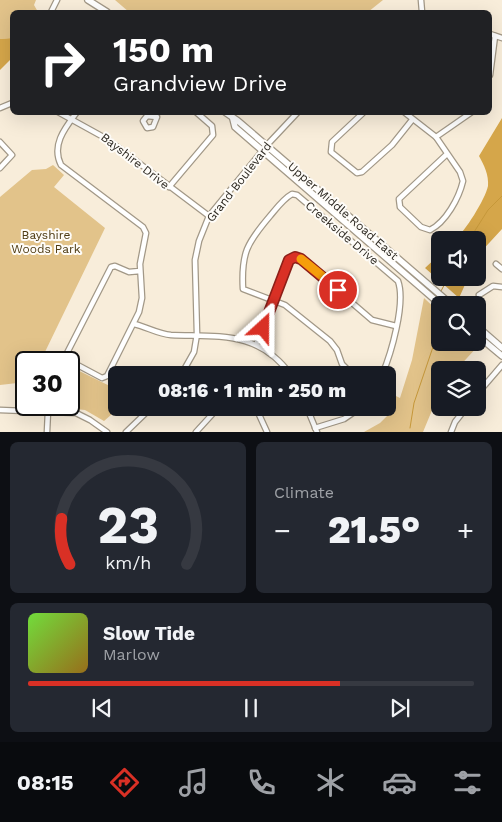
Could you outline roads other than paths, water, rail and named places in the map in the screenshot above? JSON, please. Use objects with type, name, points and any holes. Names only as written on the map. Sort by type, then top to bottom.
[{"type":"main road","points":[[91,0],[104,10]]},
{"type":"main road","name":"Upper Middle Road East","points":[[228,115],[233,119],[235,126],[265,148],[441,296]]},
{"type":"main road","name":"Upper Middle Road East","points":[[265,148],[431,296]]},
{"type":"main road","points":[[486,334],[502,348]]},
{"type":"main road","points":[[486,343],[502,356]]},
{"type":"street","points":[[492,48],[493,35],[502,38]]},
{"type":"street","name":"Bayshire Drive","points":[[64,115],[108,139],[168,187],[209,216]]},
{"type":"street","points":[[74,115],[61,135],[58,145],[57,158],[61,165],[145,229],[146,237],[140,271],[141,307],[106,377],[68,359],[67,353],[111,267],[115,266],[129,272],[140,271]]},
{"type":"street","points":[[168,187],[214,135],[212,126],[199,115]]},
{"type":"street","name":"Grand Boulevard","points":[[186,366],[194,352],[197,334],[195,260],[199,241],[209,216],[265,148],[295,115]]},
{"type":"street","points":[[361,115],[332,142],[330,148],[331,152],[357,173],[362,172],[392,145],[412,120]]},
{"type":"street","points":[[407,115],[436,137],[460,172],[463,181],[453,204],[436,227],[430,230],[421,227],[398,203],[399,199],[447,154]]},
{"type":"street","points":[[436,137],[468,115]]},
{"type":"street","points":[[0,142],[12,156],[0,168]]},
{"type":"street","name":"Creekside Drive","points":[[344,366],[337,350],[330,341],[286,306],[243,289],[243,258],[250,240],[288,196],[297,195],[398,281],[402,291],[394,338],[385,366]]},
{"type":"street","points":[[256,345],[275,301],[289,260],[295,257],[301,259],[372,320],[396,326]]},
{"type":"street","points":[[496,264],[502,269]]},
{"type":"street","points":[[479,295],[493,286],[502,287]]},
{"type":"street","points":[[134,324],[171,335],[229,336],[256,345],[282,366]]},
{"type":"street","points":[[486,384],[502,365]]},
{"type":"street","points":[[0,410],[15,410]]},
{"type":"street","points":[[80,415],[107,432]]},
{"type":"street","points":[[47,432],[48,416]]},
{"type":"street","points":[[126,432],[143,416]]},
{"type":"street","points":[[196,432],[203,429],[212,416]]},
{"type":"street","points":[[260,416],[267,432]]},
{"type":"street","points":[[310,416],[316,430],[348,416]]},
{"type":"street","points":[[451,432],[460,416]]},
{"type":"waterway","points":[[475,231],[488,210],[502,196]]},
{"type":"waterway","points":[[441,291],[444,286]]},
{"type":"waterway","points":[[410,428],[414,403],[432,351]]},
{"type":"park label","name":"Bayshire Woods Park","points":[[46,242]]}]
